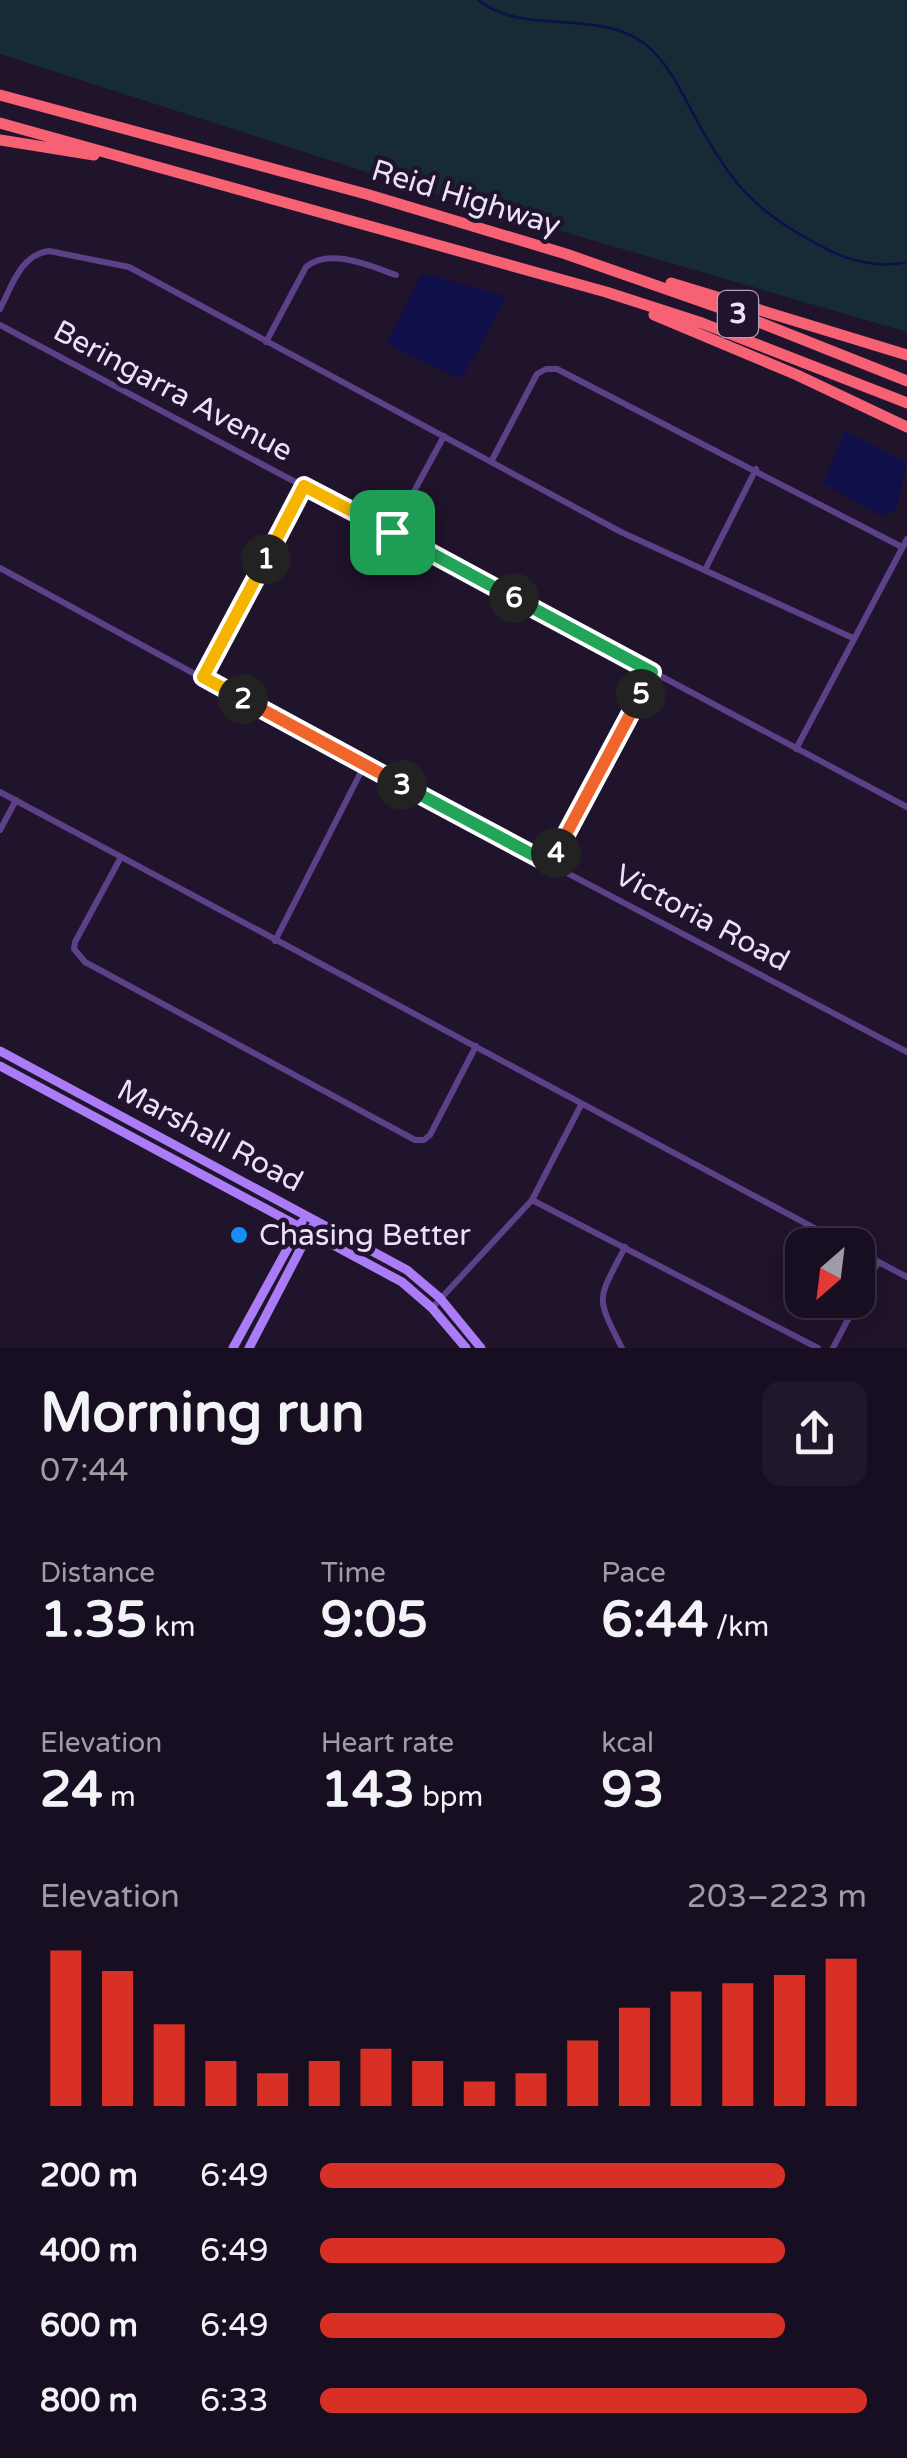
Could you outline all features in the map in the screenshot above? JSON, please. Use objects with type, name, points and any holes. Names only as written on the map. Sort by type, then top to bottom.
[{"type":"highway","name":"3","points":[[0,87],[128,128]]},
{"type":"highway","name":"Reid Highway","points":[[0,95],[566,254],[907,381]]},
{"type":"highway","name":"Reid Highway","points":[[0,123],[566,281],[702,323],[907,403]]},
{"type":"highway","points":[[0,140],[116,159],[316,211]]},
{"type":"highway","points":[[566,254],[907,355]]},
{"type":"highway","points":[[566,281],[714,339],[907,428]]},
{"type":"main road","name":"Marshall Road","points":[[0,1051],[407,1270],[440,1298],[481,1348]]},
{"type":"main road","name":"Marshall Road","points":[[0,1066],[385,1273],[432,1308],[466,1348]]},
{"type":"main road","points":[[248,1348],[301,1248],[306,1215]]},
{"type":"main road","points":[[282,1216],[286,1224],[286,1252]]},
{"type":"main road","points":[[233,1348],[286,1252],[316,1221]]},
{"type":"main road","points":[[301,1248],[327,1246],[385,1273]]},
{"type":"street","points":[[0,310],[30,257],[49,252],[129,267],[621,532],[853,638]]},
{"type":"street","points":[[266,342],[306,267],[315,260],[327,257],[396,276]]},
{"type":"street","name":"Beringarra Avenue","points":[[0,325],[907,807]]},
{"type":"street","points":[[491,462],[537,374],[546,368],[557,369],[902,547]]},
{"type":"street","points":[[392,532],[444,436]]},
{"type":"street","points":[[706,570],[756,470]]},
{"type":"street","points":[[203,677],[304,486]]},
{"type":"street","points":[[796,749],[907,539]]},
{"type":"street","name":"Victoria Road","points":[[0,568],[364,766],[907,1052]]},
{"type":"street","points":[[550,864],[652,672]]},
{"type":"street","points":[[275,940],[364,766]]},
{"type":"street","points":[[0,792],[814,1228]]},
{"type":"street","points":[[0,830],[16,800]]},
{"type":"street","points":[[121,856],[74,942],[74,949],[85,962],[182,1016],[415,1140],[430,1135],[476,1046]]},
{"type":"street","points":[[432,1308],[532,1200],[581,1104]]},
{"type":"street","points":[[532,1200],[818,1348]]},
{"type":"street","points":[[622,1348],[601,1306],[601,1295],[624,1247]]},
{"type":"street","points":[[875,1260],[907,1277]]},
{"type":"street","points":[[833,1348],[878,1262]]},
{"type":"shaded area","points":[[0,0],[907,0],[907,332],[444,197],[0,54]]},
{"type":"shaded area","points":[[429,275],[504,296],[459,378],[389,345],[420,277]]},
{"type":"shaded area","points":[[845,431],[907,463],[896,510],[881,516],[823,483]]},
{"type":"waterway","points":[[478,0],[519,18],[589,24],[633,36],[666,66],[722,162],[761,207],[796,232],[840,255],[873,264],[907,262]]},
{"type":"place","name":"Chasing Better","points":[[239,1235]]},
{"type":"route","points":[[304,486],[392,532],[652,672],[550,864],[203,677],[304,486]]}]
